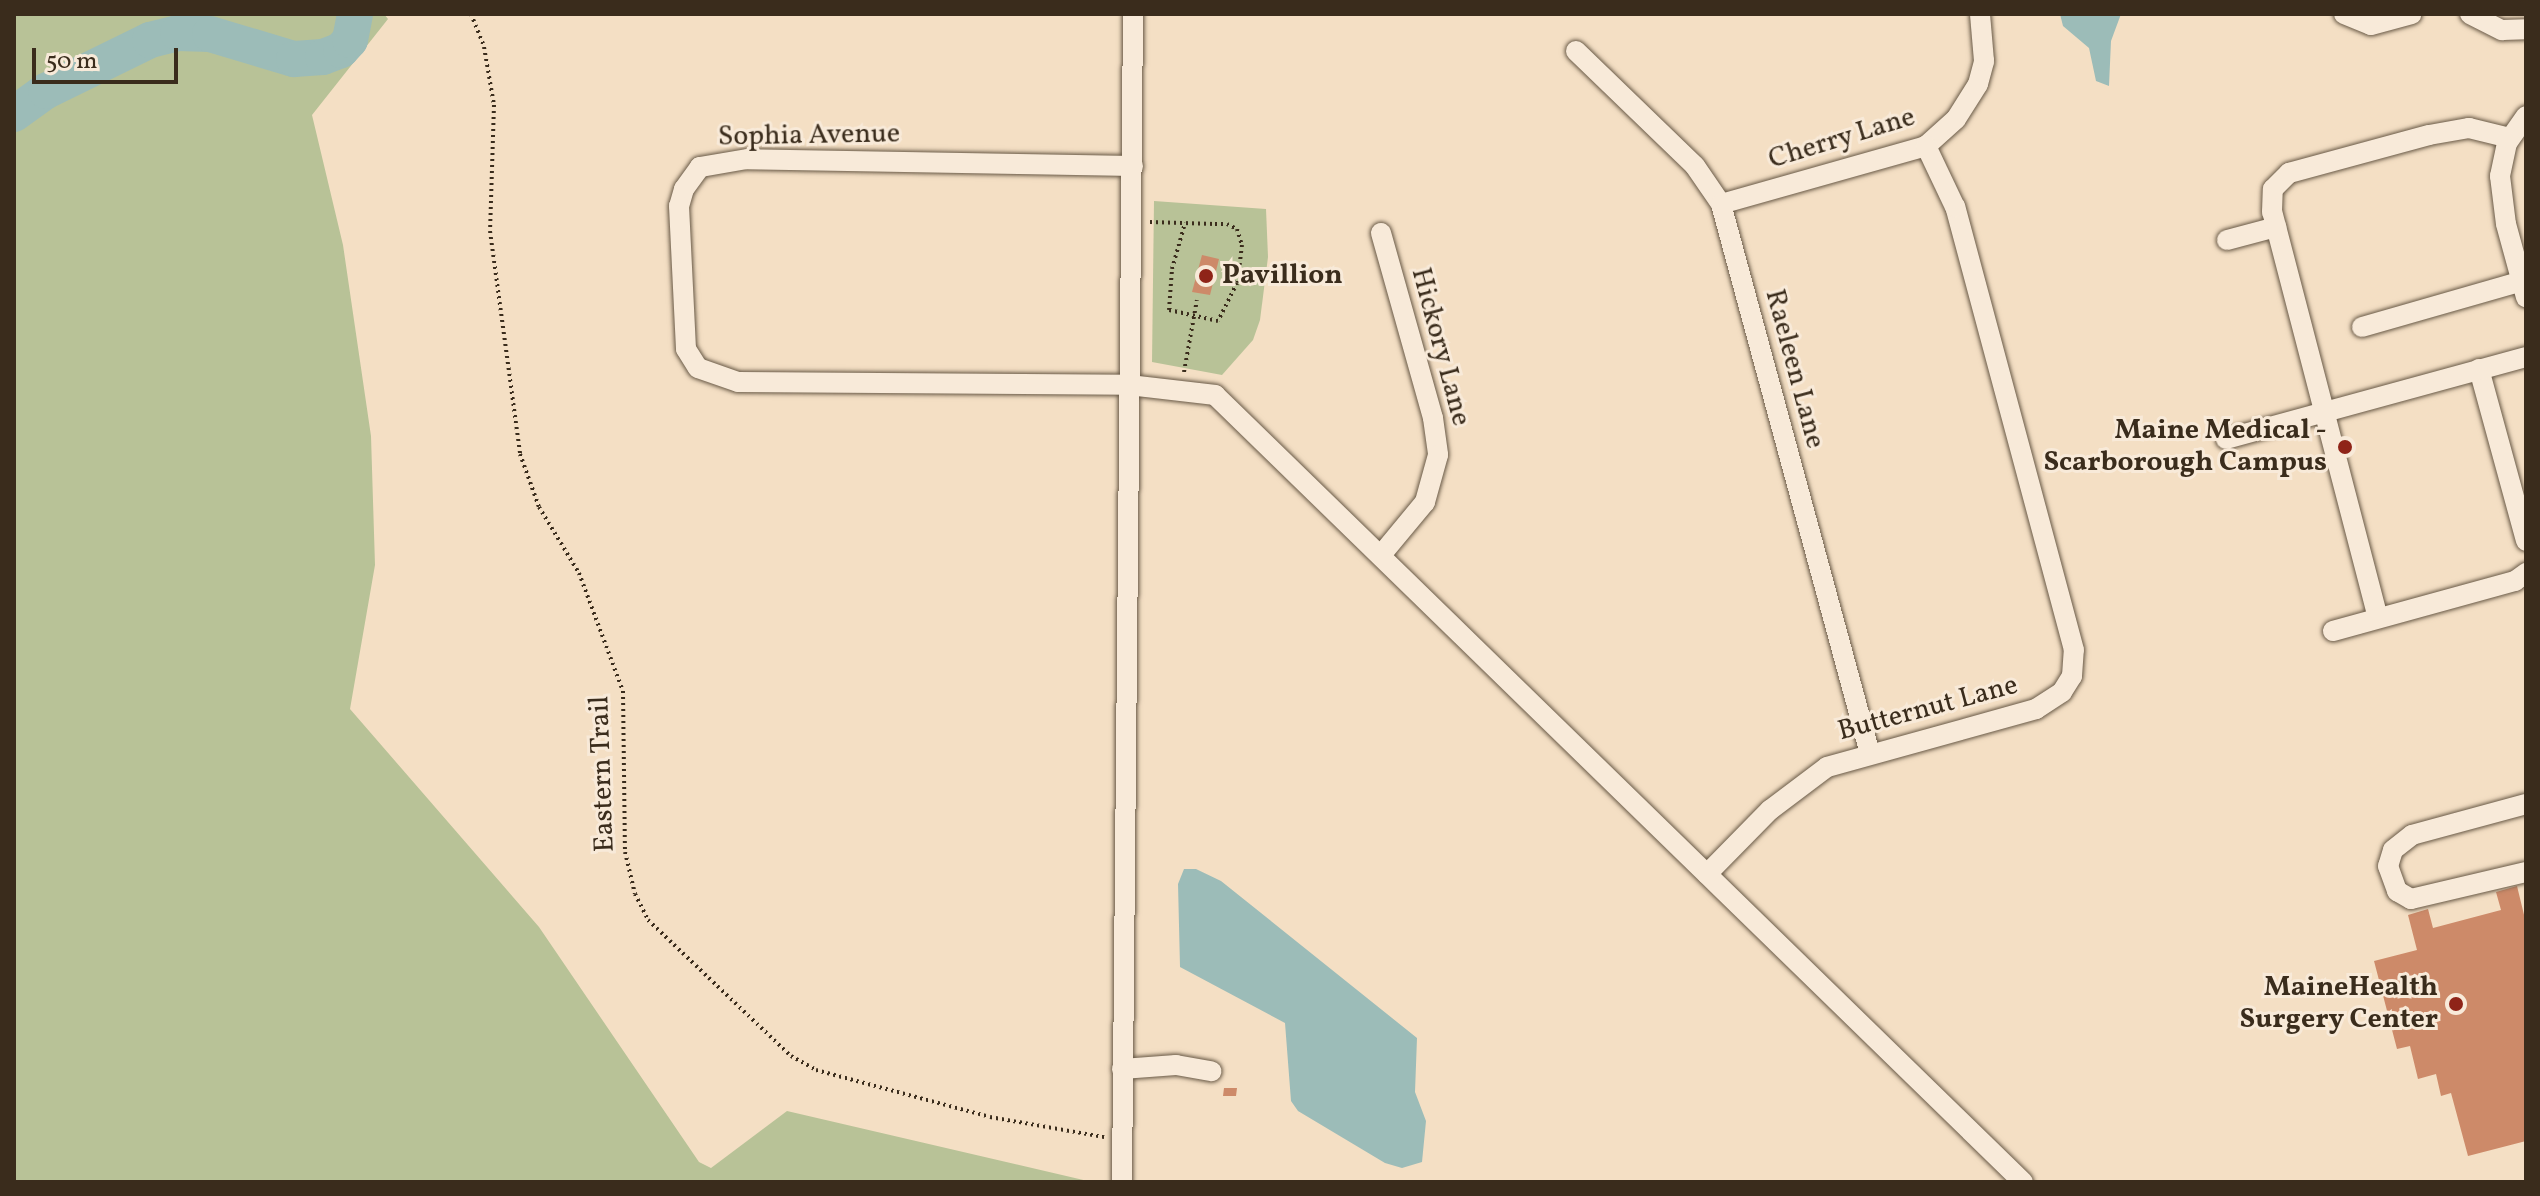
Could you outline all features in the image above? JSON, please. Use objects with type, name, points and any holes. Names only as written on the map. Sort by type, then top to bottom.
[{"type":"street","points":[[1122,1182],[1133,14]]},
{"type":"street","name":"Cherry Lane","points":[[1721,204],[1926,146],[1956,119],[1978,84],[1984,61],[1980,14]]},
{"type":"street","points":[[2344,14],[2371,25],[2412,14]]},
{"type":"street","points":[[2475,16],[2502,30],[2526,29]]},
{"type":"street","name":"Raeleen Lane","points":[[1576,51],[1695,166],[1721,204],[1870,754]]},
{"type":"street","points":[[2362,327],[2525,286],[2501,197],[2502,157],[2510,138],[2526,116]]},
{"type":"street","points":[[2378,618],[2276,227],[2273,189],[2289,173],[2454,130],[2481,129],[2510,138]]},
{"type":"street","name":"Butternut Lane","points":[[1707,874],[1770,810],[1812,776],[1870,754],[2036,709],[2062,692],[2075,664],[1955,207],[1926,146]]},
{"type":"street","name":"Sophia Avenue","points":[[1133,166],[725,160],[700,167],[690,177],[679,206],[682,333],[691,360],[707,373],[756,383],[1181,387],[1200,389],[1229,404],[2023,1182]]},
{"type":"street","points":[[2227,240],[2276,227]]},
{"type":"street","name":"Hickory Lane","points":[[1381,233],[1433,418],[1438,455],[1425,502],[1381,555]]},
{"type":"street","points":[[2226,439],[2526,357]]},
{"type":"street","points":[[2479,369],[2526,541]]},
{"type":"street","points":[[2333,631],[2515,581],[2526,573]]},
{"type":"street","points":[[2526,804],[2412,835],[2393,850],[2388,866],[2397,891],[2411,899],[2526,872]]},
{"type":"street","points":[[1122,1069],[1176,1065],[1211,1071]]},
{"type":"path","name":"Eastern Trail","points":[[471,14],[484,47],[494,105],[490,231],[520,454],[539,507],[579,573],[623,691],[625,852],[648,920],[786,1051],[816,1070],[990,1117],[1122,1141]]},
{"type":"path","points":[[1132,221],[1227,224],[1237,229],[1242,245],[1237,283],[1222,318],[1193,318],[1174,314],[1167,304],[1185,223]]},
{"type":"path","points":[[1181,387],[1197,300]]},
{"type":"green space","points":[[14,14],[384,14],[388,19],[312,115],[343,245],[371,436],[375,565],[350,709],[539,927],[699,1162],[711,1168],[787,1111],[1092,1182],[14,1182]]},
{"type":"green space","points":[[1154,201],[1266,209],[1268,257],[1260,320],[1253,340],[1222,375],[1152,362]]},
{"type":"water","points":[[2060,14],[2121,14],[2111,41],[2109,86],[2096,81],[2089,48],[2063,26]]},
{"type":"water","points":[[1184,869],[1196,869],[1221,881],[1417,1038],[1415,1092],[1426,1121],[1422,1162],[1402,1168],[1385,1163],[1298,1111],[1291,1101],[1285,1023],[1180,967],[1178,884]]},
{"type":"building","name":"Pavillion","points":[[1202,255],[1219,259],[1210,295],[1192,292]]},
{"type":"building","name":"MaineHealth Surgery Center","points":[[2517,886],[2526,923],[2526,1141],[2468,1156],[2451,1093],[2441,1096],[2436,1074],[2418,1079],[2410,1046],[2397,1049],[2374,961],[2417,950],[2408,915],[2428,909],[2433,928],[2501,910],[2496,892]]},
{"type":"building","points":[[1224,1088],[1237,1088],[1236,1096],[1223,1096]]},
{"type":"waterway","points":[[14,114],[46,91],[150,40],[178,33],[210,34],[294,59],[323,57],[341,50],[350,40],[355,14]]},
{"type":"place","name":"Pavillion","points":[[1206,276]]},
{"type":"place","name":"Maine Medical - Scarborough Campus","points":[[2345,447]]},
{"type":"place","name":"MaineHealth Surgery Center","points":[[2456,1004]]}]
